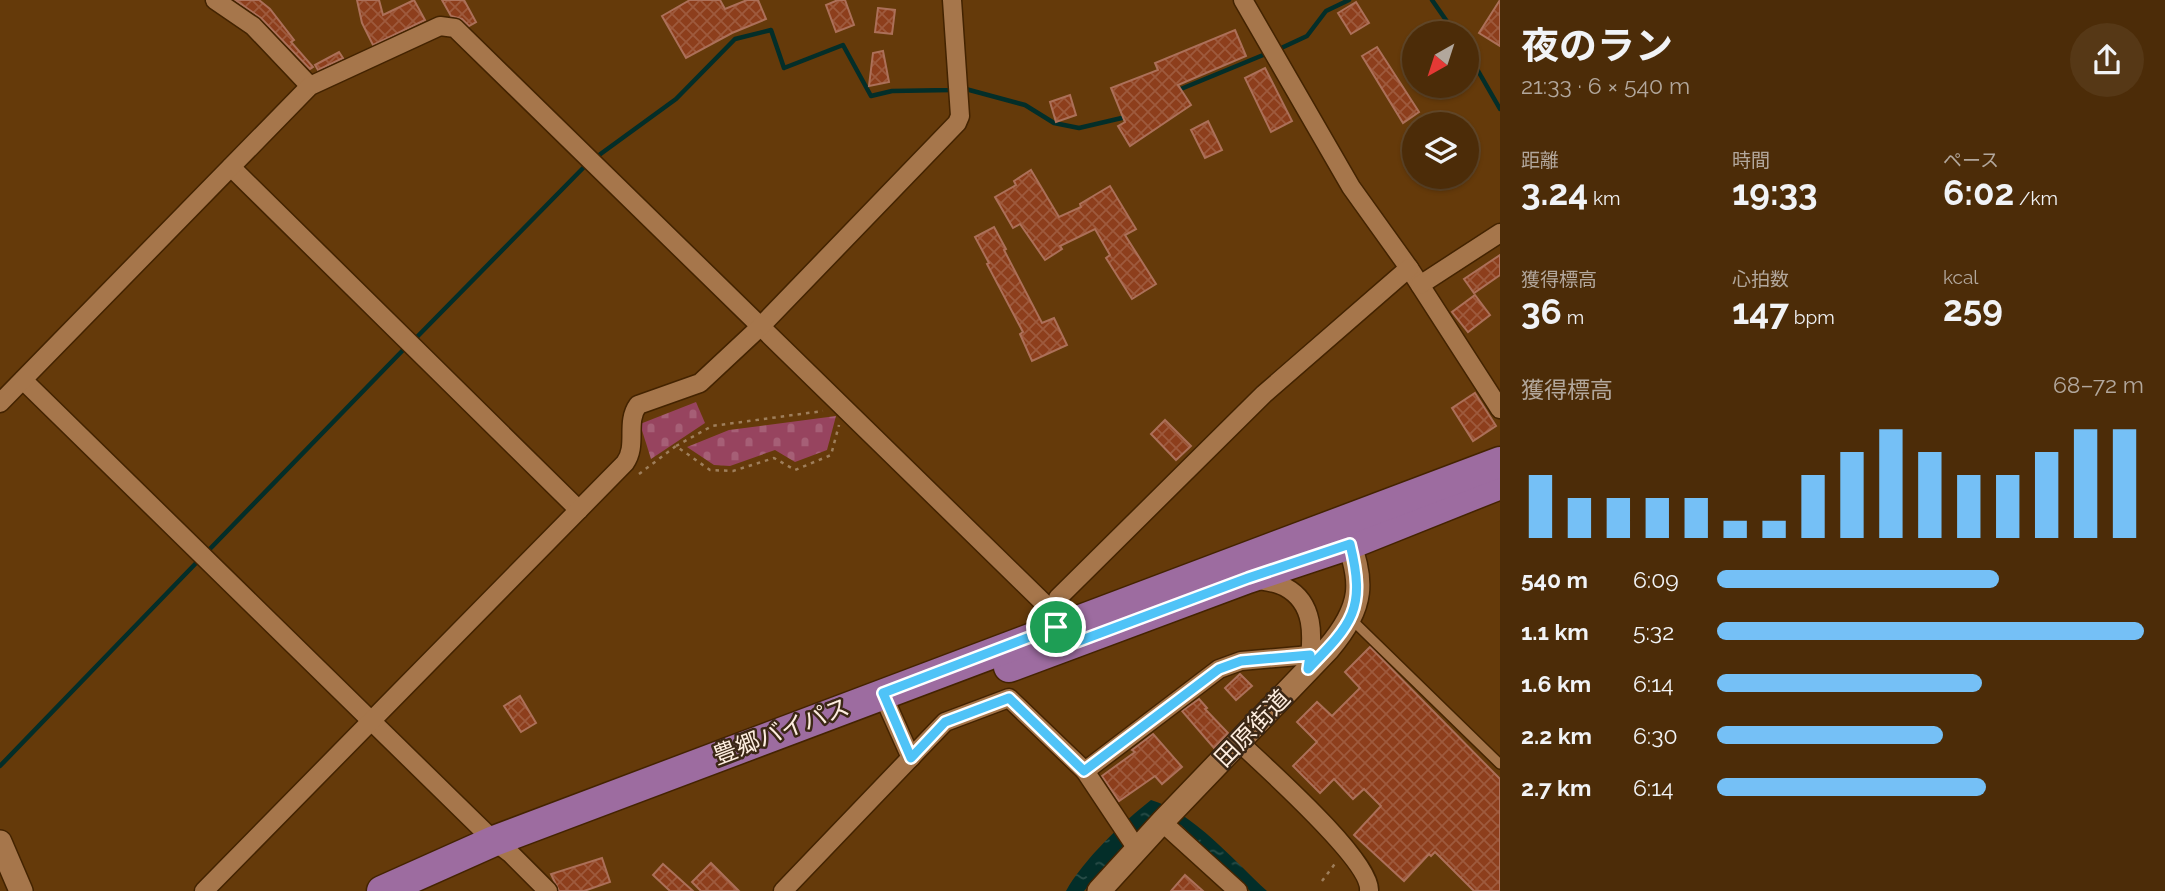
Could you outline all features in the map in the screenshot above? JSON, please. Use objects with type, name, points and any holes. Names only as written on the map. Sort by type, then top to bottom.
[{"type":"main road","points":[[1345,533],[1500,462]]},
{"type":"main road","points":[[1345,533],[1500,484]]},
{"type":"main road","name":"豊郷バイパス","points":[[1058,629],[1248,578],[1345,533]]},
{"type":"main road","name":"豊郷バイパス","points":[[382,891],[886,702],[1058,629],[1345,533]]},
{"type":"main road","name":"豊郷バイパス","points":[[428,891],[502,847]]},
{"type":"street","points":[[215,0],[253,26],[310,86]]},
{"type":"street","points":[[204,891],[625,463],[632,454],[632,413],[638,405],[700,383],[760,327],[957,123],[960,116],[952,0]]},
{"type":"street","points":[[1242,0],[1351,187],[1409,268],[1500,409]]},
{"type":"street","points":[[0,403],[310,86],[440,26],[455,28],[843,408],[1058,629]]},
{"type":"street","points":[[231,167],[579,510]]},
{"type":"street","points":[[1420,285],[1500,233]]},
{"type":"street","points":[[1058,629],[1058,598],[1264,394],[1409,268]]},
{"type":"street","points":[[23,380],[548,891]]},
{"type":"street","name":"田原街道","points":[[1099,891],[1239,742],[1309,662],[1334,642],[1351,619],[1357,602],[1358,585],[1345,533]]},
{"type":"street","points":[[1084,771],[1219,669],[1241,661],[1309,662],[1313,638],[1309,614],[1298,596],[1283,586],[1248,578]]},
{"type":"street","points":[[783,891],[945,722],[1009,698],[1084,771],[1137,849]]},
{"type":"street","points":[[886,702],[911,758]]},
{"type":"street","points":[[1239,742],[1346,848],[1370,884],[1369,891]]},
{"type":"street","points":[[1162,822],[1228,888]]},
{"type":"street","points":[[0,842],[21,891]]},
{"type":"lane","points":[[1351,619],[1500,764]]},
{"type":"path","points":[[625,463],[639,474],[676,446],[712,426],[843,408],[831,455],[795,470],[774,458],[733,471],[710,470],[676,446]]},
{"type":"path","points":[[1322,881],[1346,848]]},
{"type":"green space","points":[[696,402],[705,423],[651,459],[640,424]]},
{"type":"green space","points":[[836,416],[827,450],[795,462],[775,450],[730,466],[714,465],[687,447],[729,430]]},
{"type":"water","points":[[1151,800],[1167,806],[1197,826],[1267,891],[1250,891],[1181,825],[1157,818],[1144,824],[1084,891],[1066,891],[1105,842]]},
{"type":"building","points":[[235,0],[259,0],[270,9],[294,40],[291,42],[313,67],[310,69],[261,18]]},
{"type":"building","points":[[357,0],[379,0],[383,15],[414,0],[425,20],[373,45],[362,23]]},
{"type":"building","points":[[442,0],[464,0],[476,22],[469,26],[462,19],[451,16]]},
{"type":"building","points":[[690,0],[720,0],[725,9],[747,0],[758,0],[766,19],[732,33],[686,58],[662,16]]},
{"type":"building","points":[[845,0],[854,25],[836,32],[826,5]]},
{"type":"building","points":[[1500,0],[1500,46],[1479,33]]},
{"type":"building","points":[[1356,2],[1369,23],[1351,34],[1338,13]]},
{"type":"building","points":[[878,8],[895,10],[892,34],[875,32]]},
{"type":"building","points":[[1235,30],[1246,56],[1178,85],[1191,105],[1130,146],[1118,126],[1125,122],[1111,88],[1158,70],[1155,63]]},
{"type":"building","points":[[1377,47],[1402,86],[1402,98],[1410,98],[1419,112],[1402,112],[1402,121],[1362,56]]},
{"type":"building","points":[[883,51],[889,82],[869,86],[873,53]]},
{"type":"building","points":[[339,52],[343,58],[318,70],[315,65]]},
{"type":"building","points":[[1265,68],[1292,121],[1271,132],[1245,78]]},
{"type":"building","points":[[1070,95],[1076,115],[1056,122],[1050,102]]},
{"type":"building","points":[[1208,121],[1222,150],[1205,158],[1191,130]]},
{"type":"building","points":[[1031,170],[1059,217],[1081,207],[1080,204],[1110,186],[1136,229],[1125,235],[1156,284],[1132,299],[1106,258],[1110,255],[1095,229],[1060,246],[1062,249],[1045,260],[1020,224],[1013,228],[995,197],[1016,185],[1014,181]]},
{"type":"building","points":[[994,227],[1042,323],[1054,318],[1067,345],[1032,361],[1020,334],[1023,332],[975,237]]},
{"type":"building","points":[[1500,255],[1500,275],[1474,293],[1464,279]]},
{"type":"building","points":[[1475,295],[1490,315],[1468,332],[1452,312]]},
{"type":"building","points":[[1475,393],[1496,426],[1473,441],[1452,408]]},
{"type":"building","points":[[1165,420],[1191,446],[1176,460],[1151,434]]},
{"type":"building","points":[[1370,647],[1500,779],[1500,891],[1474,891],[1435,852],[1431,856],[1429,854],[1404,881],[1354,835],[1381,806],[1364,789],[1353,799],[1334,779],[1320,793],[1293,766],[1317,742],[1297,722],[1317,702],[1332,716],[1360,688],[1345,672]]},
{"type":"building","points":[[1240,674],[1252,686],[1236,700],[1225,688]]},
{"type":"building","points":[[520,696],[536,723],[521,732],[504,706]]},
{"type":"building","points":[[1199,699],[1228,733],[1214,748],[1182,711]]},
{"type":"building","points":[[1153,734],[1182,767],[1162,784],[1155,776],[1119,801],[1102,776],[1135,752],[1132,750]]},
{"type":"building","points":[[602,858],[610,882],[584,891],[559,891],[551,874]]},
{"type":"building","points":[[711,863],[739,891],[701,891],[692,882]]},
{"type":"building","points":[[663,864],[693,891],[670,891],[653,875]]},
{"type":"building","points":[[1185,875],[1203,891],[1171,891]]},
{"type":"waterway","points":[[1277,50],[1307,36],[1326,11],[1349,0]]},
{"type":"waterway","points":[[1432,0],[1447,21]]},
{"type":"waterway","points":[[595,158],[676,99],[735,39],[771,30],[784,68],[843,45],[871,96],[892,91],[951,90],[952,87]]},
{"type":"waterway","points":[[1176,91],[1268,53]]},
{"type":"waterway","points":[[1479,73],[1500,109]]},
{"type":"waterway","points":[[962,88],[1025,105],[1054,123],[1079,128],[1126,117]]},
{"type":"waterway","points":[[413,341],[588,163]]},
{"type":"waterway","points":[[205,554],[406,347]]},
{"type":"waterway","points":[[0,766],[199,560]]},
{"type":"route","points":[[1350,544],[1358,585],[1357,602],[1351,619],[1340,635],[1308,669],[1310,655],[1241,661],[1219,669],[1084,771],[1009,698],[945,722],[911,758],[883,693],[1056,627],[1063,647],[1248,578],[1350,544]]}]
